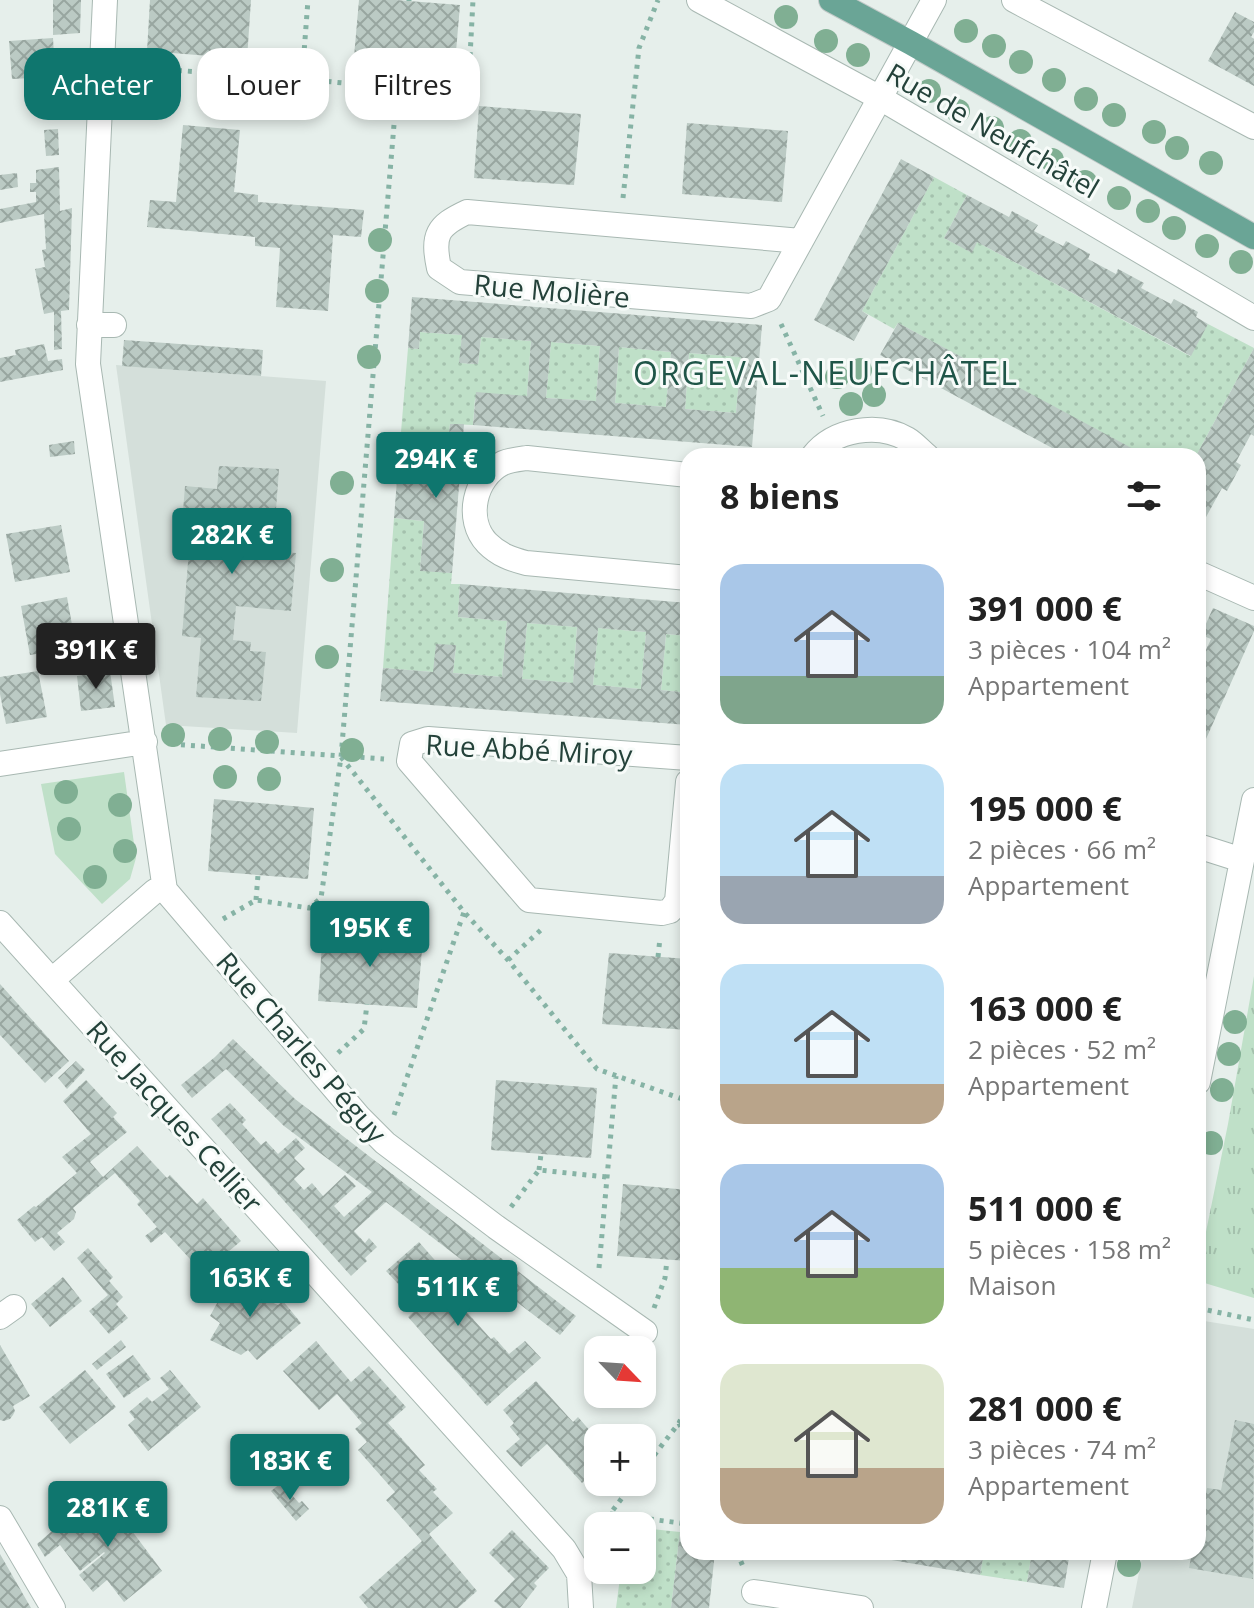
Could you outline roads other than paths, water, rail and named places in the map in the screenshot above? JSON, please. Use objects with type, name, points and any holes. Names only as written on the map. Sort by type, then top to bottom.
[{"type":"main road","name":"Rue de Neufchâtel","points":[[831,0],[1254,237]]},
{"type":"street","points":[[52,980],[155,891],[165,890],[88,364],[105,0]]},
{"type":"street","name":"Rue de Neufchâtel","points":[[699,0],[880,98],[1254,318]]},
{"type":"street","points":[[801,241],[934,0]]},
{"type":"street","points":[[1014,0],[1254,127]]},
{"type":"street","name":"Rue Molière","points":[[467,212],[801,241],[769,299],[751,306],[460,282],[439,268],[434,245],[446,222],[467,212]]},
{"type":"street","points":[[89,325],[114,325]]},
{"type":"street","points":[[821,448],[834,439],[858,430],[883,430],[907,439],[918,448]]},
{"type":"street","points":[[680,474],[527,458],[503,463],[486,477],[475,499],[476,522],[480,532],[485,541],[503,556],[526,563],[680,577]]},
{"type":"street","points":[[1206,577],[1254,598]]},
{"type":"street","name":"Rue Abbé Miroy","points":[[680,757],[428,739],[412,744],[409,761],[529,900],[662,913],[670,911],[677,901],[680,869]]},
{"type":"street","points":[[0,764],[145,742]]},
{"type":"street","points":[[1206,1042],[1254,800]]},
{"type":"street","points":[[1206,849],[1242,860]]},
{"type":"street","name":"Rue Charles Péguy","points":[[165,890],[359,1117],[385,1143],[496,1227],[645,1332]]},
{"type":"street","name":"Rue Jacques Cellier","points":[[0,923],[564,1549],[579,1574],[581,1608]]},
{"type":"street","points":[[0,1518],[53,1608]]},
{"type":"street","points":[[1094,1608],[1103,1560]]},
{"type":"street","points":[[754,1592],[861,1608]]},
{"type":"district","name":"ORGEVAL-NEUFCHÂTEL","points":[[826,372]]}]
